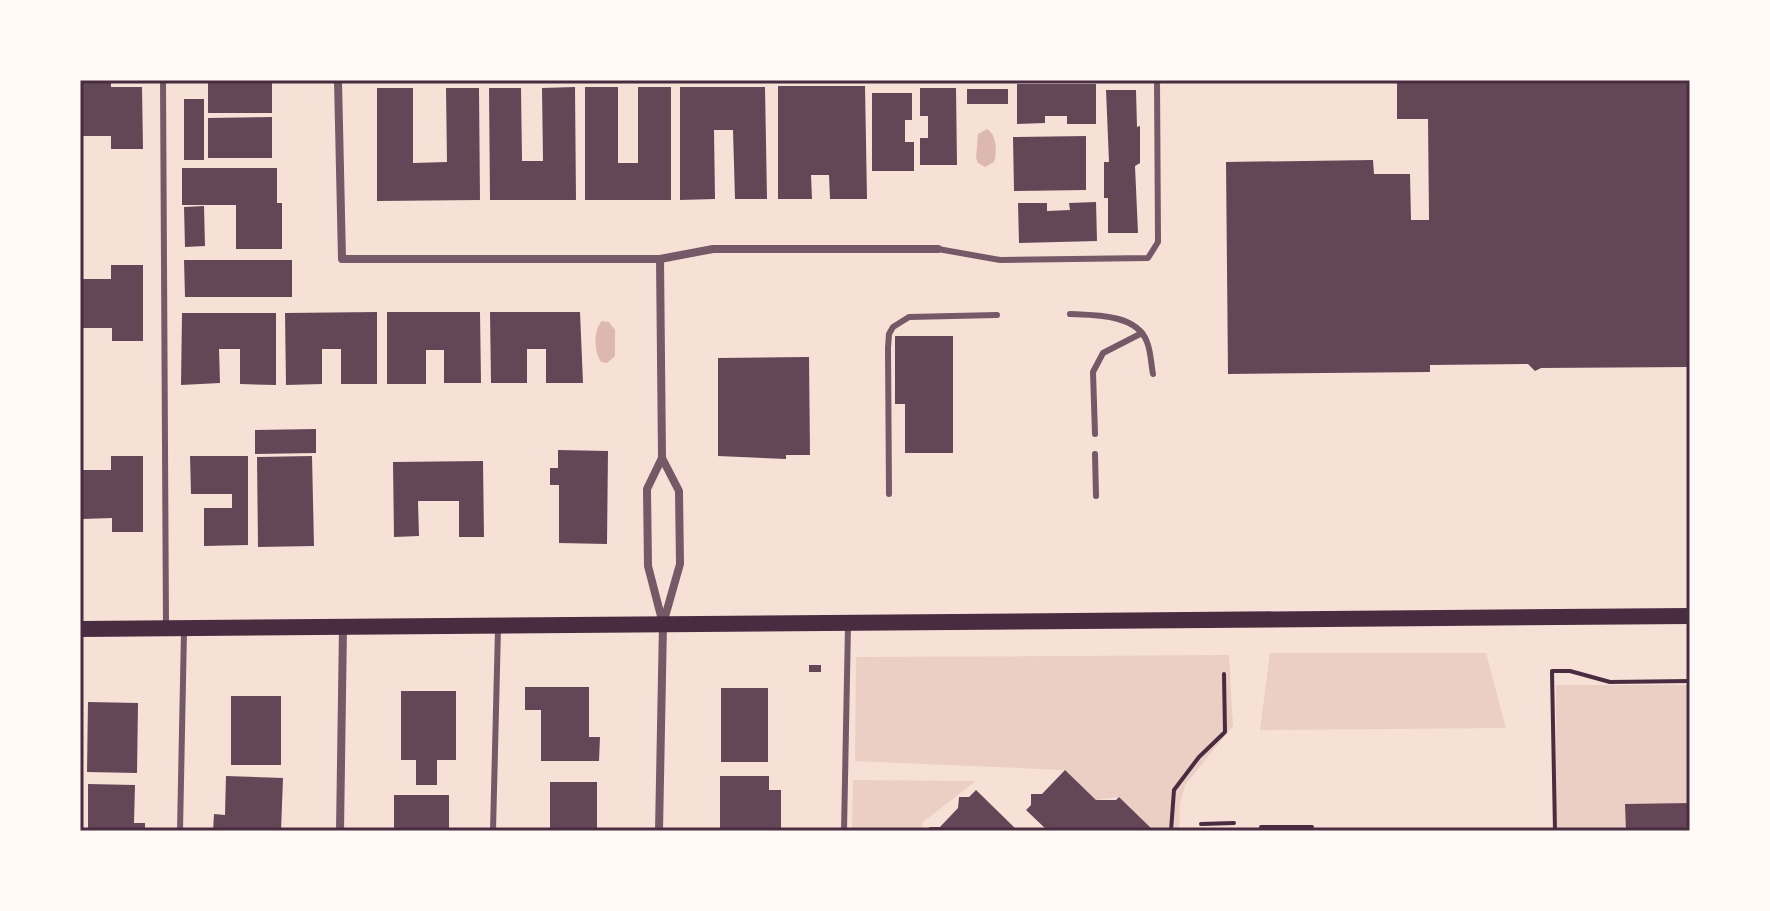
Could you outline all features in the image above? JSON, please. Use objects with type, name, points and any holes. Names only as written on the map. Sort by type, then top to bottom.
[{"type":"main road","points":[[80,629],[1690,616]]},
{"type":"street","points":[[338,80],[342,259],[660,259],[713,249],[938,249]]},
{"type":"street","points":[[660,259],[662,458],[647,489],[648,566],[663,624]]},
{"type":"street","points":[[659,831],[663,624],[680,564],[679,491],[662,458]]},
{"type":"street","points":[[340,831],[343,627]]},
{"type":"lane","points":[[163,80],[166,628]]},
{"type":"lane","points":[[938,249],[1000,260],[1148,258],[1158,242],[1157,80]]},
{"type":"lane","points":[[1070,314],[1121,320],[1142,333],[1147,341],[1153,374]]},
{"type":"lane","points":[[889,494],[888,348],[893,327],[909,317],[997,315]]},
{"type":"lane","points":[[1095,434],[1093,372],[1103,353],[1142,333]]},
{"type":"lane","points":[[1095,454],[1096,496]]},
{"type":"lane","points":[[844,831],[848,623]]},
{"type":"lane","points":[[493,831],[498,625]]},
{"type":"lane","points":[[180,831],[184,628]]},
{"type":"path","points":[[1555,831],[1552,671],[1570,671],[1610,682],[1690,681]]},
{"type":"path","points":[[1171,831],[1174,790],[1199,757],[1225,732],[1224,674]]},
{"type":"path","points":[[1201,824],[1234,823]]},
{"type":"path","points":[[1261,827],[1312,827]]},
{"type":"shaded area","points":[[987,129],[994,139],[996,153],[994,162],[985,167],[976,158],[978,134]]},
{"type":"shaded area","points":[[602,321],[609,322],[615,330],[615,356],[607,363],[601,362],[596,347],[597,330]]},
{"type":"shaded area","points":[[1270,653],[1486,653],[1506,728],[1260,730]]},
{"type":"shaded area","points":[[1229,655],[1233,726],[1185,785],[1180,803],[1179,831],[1154,831],[1119,797],[1096,800],[1065,770],[855,761],[856,657]]},
{"type":"shaded area","points":[[1556,685],[1690,685],[1690,831],[1556,831]]},
{"type":"shaded area","points":[[853,780],[976,781],[923,822],[921,831],[852,831]]},
{"type":"building","points":[[81,80],[111,80],[111,87],[142,87],[143,149],[111,149],[111,136],[81,136]]},
{"type":"building","points":[[208,80],[272,80],[272,113],[208,113]]},
{"type":"building","points":[[867,80],[914,80],[914,83],[867,83]]},
{"type":"building","points":[[1397,80],[1690,80],[1690,367],[1541,368],[1535,371],[1528,364],[1430,365],[1430,372],[1228,374],[1226,162],[1373,160],[1374,174],[1410,174],[1411,220],[1429,220],[1428,119],[1397,119]]},
{"type":"building","points":[[1017,84],[1096,84],[1096,124],[1067,124],[1067,116],[1045,116],[1045,123],[1017,124]]},
{"type":"building","points":[[778,86],[865,86],[867,199],[830,199],[829,175],[811,175],[812,199],[778,199]]},
{"type":"building","points":[[575,87],[576,200],[490,200],[489,88],[521,88],[522,161],[543,161],[542,88]]},
{"type":"building","points":[[585,87],[618,87],[618,163],[638,163],[638,87],[671,87],[671,200],[585,200]]},
{"type":"building","points":[[680,87],[765,87],[767,199],[735,199],[733,130],[714,130],[715,199],[680,200]]},
{"type":"building","points":[[377,88],[413,88],[413,163],[447,162],[446,88],[479,88],[480,200],[377,201]]},
{"type":"building","points":[[920,88],[956,88],[957,165],[920,165],[920,138],[928,138],[928,116],[920,116]]},
{"type":"building","points":[[967,89],[1008,89],[1008,104],[967,104]]},
{"type":"building","points":[[1106,90],[1136,90],[1137,127],[1140,126],[1140,163],[1135,166],[1138,233],[1108,233],[1108,198],[1104,198],[1104,162],[1109,162]]},
{"type":"building","points":[[872,93],[912,93],[912,120],[905,120],[905,142],[914,142],[914,171],[872,171]]},
{"type":"building","points":[[184,99],[204,99],[204,160],[184,160]]},
{"type":"building","points":[[272,117],[272,158],[208,158],[208,118]]},
{"type":"building","points":[[1086,136],[1086,190],[1014,191],[1013,137]]},
{"type":"building","points":[[182,168],[277,168],[277,203],[282,203],[282,249],[236,249],[236,205],[182,205]]},
{"type":"building","points":[[1096,202],[1097,241],[1019,243],[1018,203],[1047,203],[1047,211],[1070,210],[1069,203]]},
{"type":"building","points":[[204,206],[205,246],[185,247],[184,207]]},
{"type":"building","points":[[184,260],[292,260],[292,297],[185,297]]},
{"type":"building","points":[[111,265],[143,265],[143,341],[112,341],[112,328],[81,328],[81,279],[111,279]]},
{"type":"building","points":[[377,312],[377,384],[341,384],[341,349],[322,349],[322,384],[286,385],[285,313]]},
{"type":"building","points":[[387,312],[480,312],[481,383],[444,383],[444,350],[426,350],[426,384],[387,384]]},
{"type":"building","points":[[490,312],[580,312],[583,383],[546,383],[546,349],[527,349],[527,383],[491,383]]},
{"type":"building","points":[[182,313],[276,313],[276,385],[240,384],[240,349],[219,349],[220,383],[181,385]]},
{"type":"building","points":[[895,336],[953,336],[953,453],[905,453],[905,404],[895,404]]},
{"type":"building","points":[[809,357],[810,455],[786,455],[786,459],[718,456],[718,358]]},
{"type":"building","points":[[316,429],[316,453],[255,454],[255,430]]},
{"type":"building","points":[[558,450],[608,451],[607,544],[559,543],[559,485],[550,485],[550,468],[558,468]]},
{"type":"building","points":[[111,456],[143,456],[143,532],[112,532],[112,518],[82,519],[81,470],[111,470]]},
{"type":"building","points":[[190,456],[248,456],[248,545],[204,546],[204,508],[232,508],[232,494],[191,494]]},
{"type":"building","points":[[312,456],[314,546],[258,547],[257,457]]},
{"type":"building","points":[[483,461],[484,537],[459,537],[459,501],[418,501],[419,536],[394,537],[393,462]]},
{"type":"building","points":[[809,665],[821,665],[821,672],[809,672]]},
{"type":"building","points":[[525,687],[589,687],[589,737],[600,737],[599,761],[541,761],[541,710],[525,710]]},
{"type":"building","points":[[721,688],[768,688],[768,762],[721,762]]},
{"type":"building","points":[[401,691],[456,691],[456,760],[437,760],[437,785],[416,785],[416,760],[401,760]]},
{"type":"building","points":[[231,696],[281,696],[281,765],[231,765]]},
{"type":"building","points":[[88,702],[138,703],[137,773],[87,772]]},
{"type":"building","points":[[1065,770],[1096,800],[1116,800],[1119,797],[1154,831],[1048,831],[1026,810],[1031,805],[1031,794],[1042,794]]},
{"type":"building","points":[[226,776],[283,778],[281,831],[213,831],[214,814],[225,815]]},
{"type":"building","points":[[720,776],[769,776],[769,790],[781,790],[781,831],[720,831]]},
{"type":"building","points":[[550,782],[597,782],[597,831],[550,831]]},
{"type":"building","points":[[88,784],[135,785],[134,823],[145,823],[145,831],[88,831]]},
{"type":"building","points":[[976,790],[1018,831],[929,831],[929,827],[940,827],[958,808],[959,797],[969,797]]},
{"type":"building","points":[[394,795],[449,795],[449,831],[394,831]]},
{"type":"building","points":[[1690,803],[1690,831],[1626,831],[1625,804]]}]
